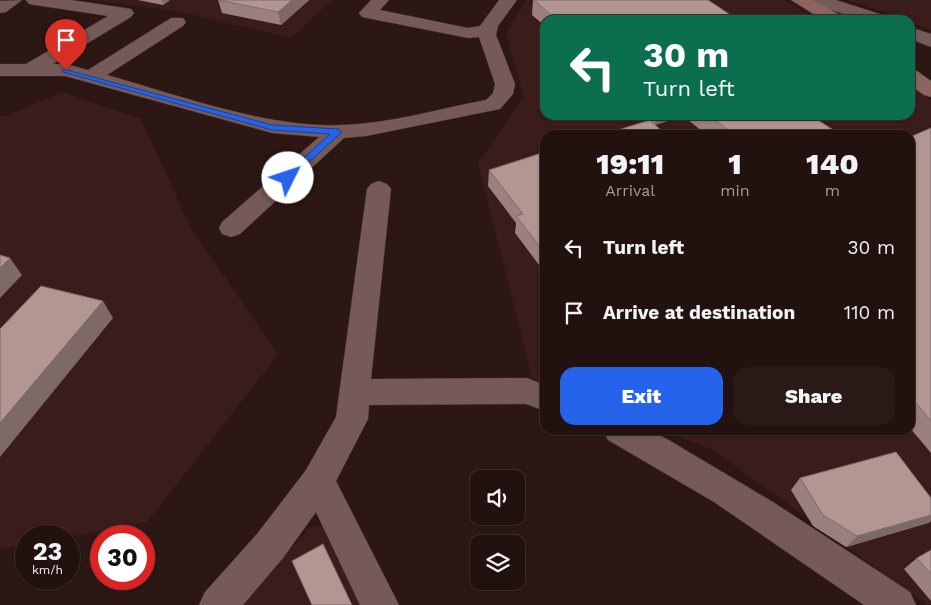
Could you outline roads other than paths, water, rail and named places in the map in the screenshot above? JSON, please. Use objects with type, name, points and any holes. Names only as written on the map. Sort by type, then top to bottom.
[{"type":"street","points":[[0,8],[13,0]]},
{"type":"street","points":[[30,70],[126,13],[35,0]]},
{"type":"street","points":[[380,0],[368,13],[468,33],[488,31]]},
{"type":"street","points":[[0,70],[66,70],[272,127],[338,132],[366,130],[493,105],[503,94],[505,84],[488,31],[489,26],[508,0]]},
{"type":"street","points":[[800,0],[827,15]]},
{"type":"street","points":[[819,0],[865,15]]},
{"type":"street","points":[[90,77],[177,22]]},
{"type":"street","points":[[915,34],[931,41]]},
{"type":"street","points":[[915,80],[931,91]]},
{"type":"street","points":[[231,228],[338,132]]},
{"type":"street","points":[[218,605],[270,546],[318,481],[352,419],[379,189]]},
{"type":"street","points":[[354,392],[527,391],[540,396]]},
{"type":"street","points":[[629,435],[738,498],[897,605]]},
{"type":"street","points":[[318,481],[380,605]]}]
